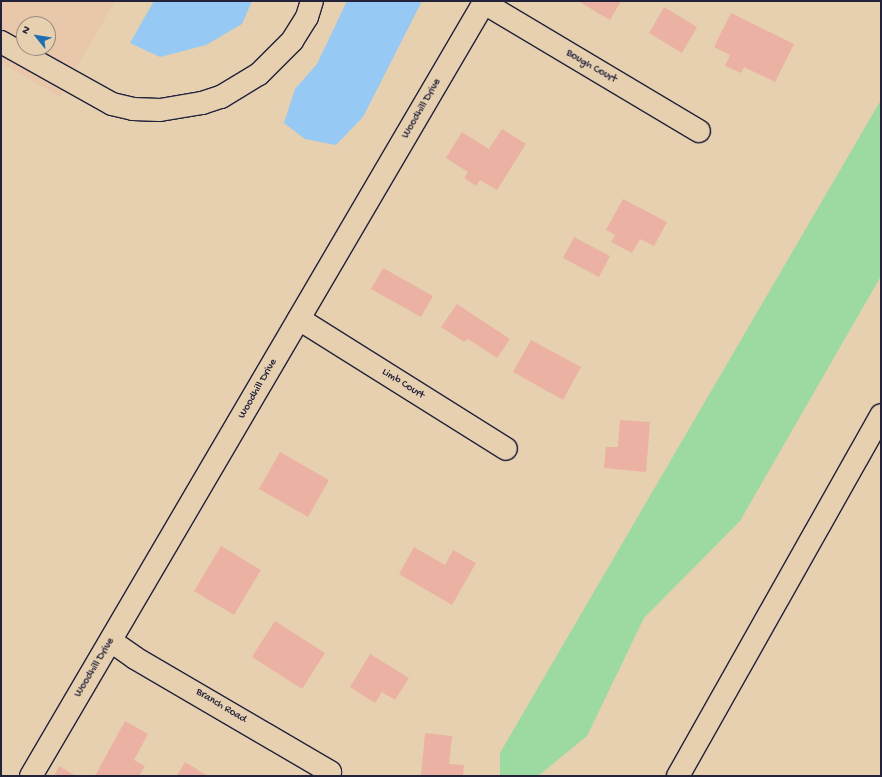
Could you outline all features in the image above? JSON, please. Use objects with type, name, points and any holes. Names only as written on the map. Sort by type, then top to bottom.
[{"type":"street","points":[[1,42],[112,104],[133,109],[160,110],[202,103],[220,97],[259,74],[292,41],[307,17],[312,1]]},
{"type":"street","name":"Bough Court","points":[[484,2],[699,131]]},
{"type":"street","name":"Woodhill Drive","points":[[31,776],[484,2]]},
{"type":"street","name":"Limb Court","points":[[299,319],[506,449]]},
{"type":"street","points":[[678,776],[881,415]]},
{"type":"street","name":"Branch Road","points":[[111,641],[134,658],[330,772]]},
{"type":"shaded area","points":[[1,1],[115,1],[60,97],[1,63]]},
{"type":"green space","points":[[881,100],[881,276],[740,521],[644,618],[587,736],[538,776],[500,776],[500,753]]},
{"type":"water","points":[[154,1],[252,1],[242,24],[206,45],[160,57],[130,43]]},
{"type":"water","points":[[347,1],[422,1],[363,117],[336,145],[305,139],[284,123],[295,89],[317,64]]},
{"type":"building","points":[[578,1],[621,1],[610,20]]},
{"type":"building","points":[[664,7],[697,27],[682,53],[649,33]]},
{"type":"building","points":[[731,13],[794,44],[775,82],[744,67],[741,73],[725,66],[730,55],[714,47]]},
{"type":"building","points":[[502,129],[526,144],[497,190],[480,180],[476,186],[464,178],[468,172],[446,158],[462,132],[489,149]]},
{"type":"building","points":[[623,199],[667,222],[654,246],[640,239],[632,253],[611,242],[615,235],[606,230]]},
{"type":"building","points":[[574,237],[610,256],[599,277],[563,258]]},
{"type":"building","points":[[383,268],[433,296],[421,317],[371,289]]},
{"type":"building","points":[[457,304],[510,339],[497,358],[468,339],[464,342],[441,327]]},
{"type":"building","points":[[531,340],[581,367],[563,400],[513,372]]},
{"type":"building","points":[[620,420],[650,422],[646,472],[604,468],[606,447],[618,447]]},
{"type":"building","points":[[280,452],[329,480],[308,517],[259,489]]},
{"type":"building","points":[[221,546],[261,570],[234,615],[194,591]]},
{"type":"building","points":[[414,547],[445,565],[453,550],[476,563],[452,605],[399,574]]},
{"type":"building","points":[[275,621],[325,653],[302,689],[252,657]]},
{"type":"building","points":[[370,654],[409,678],[395,700],[382,692],[375,703],[350,687]]},
{"type":"building","points":[[125,721],[148,734],[134,760],[145,766],[139,776],[95,776]]},
{"type":"building","points":[[425,733],[452,736],[449,764],[464,765],[463,776],[421,776]]},
{"type":"building","points":[[185,762],[208,776],[177,776]]},
{"type":"building","points":[[59,766],[76,776],[54,776]]}]
